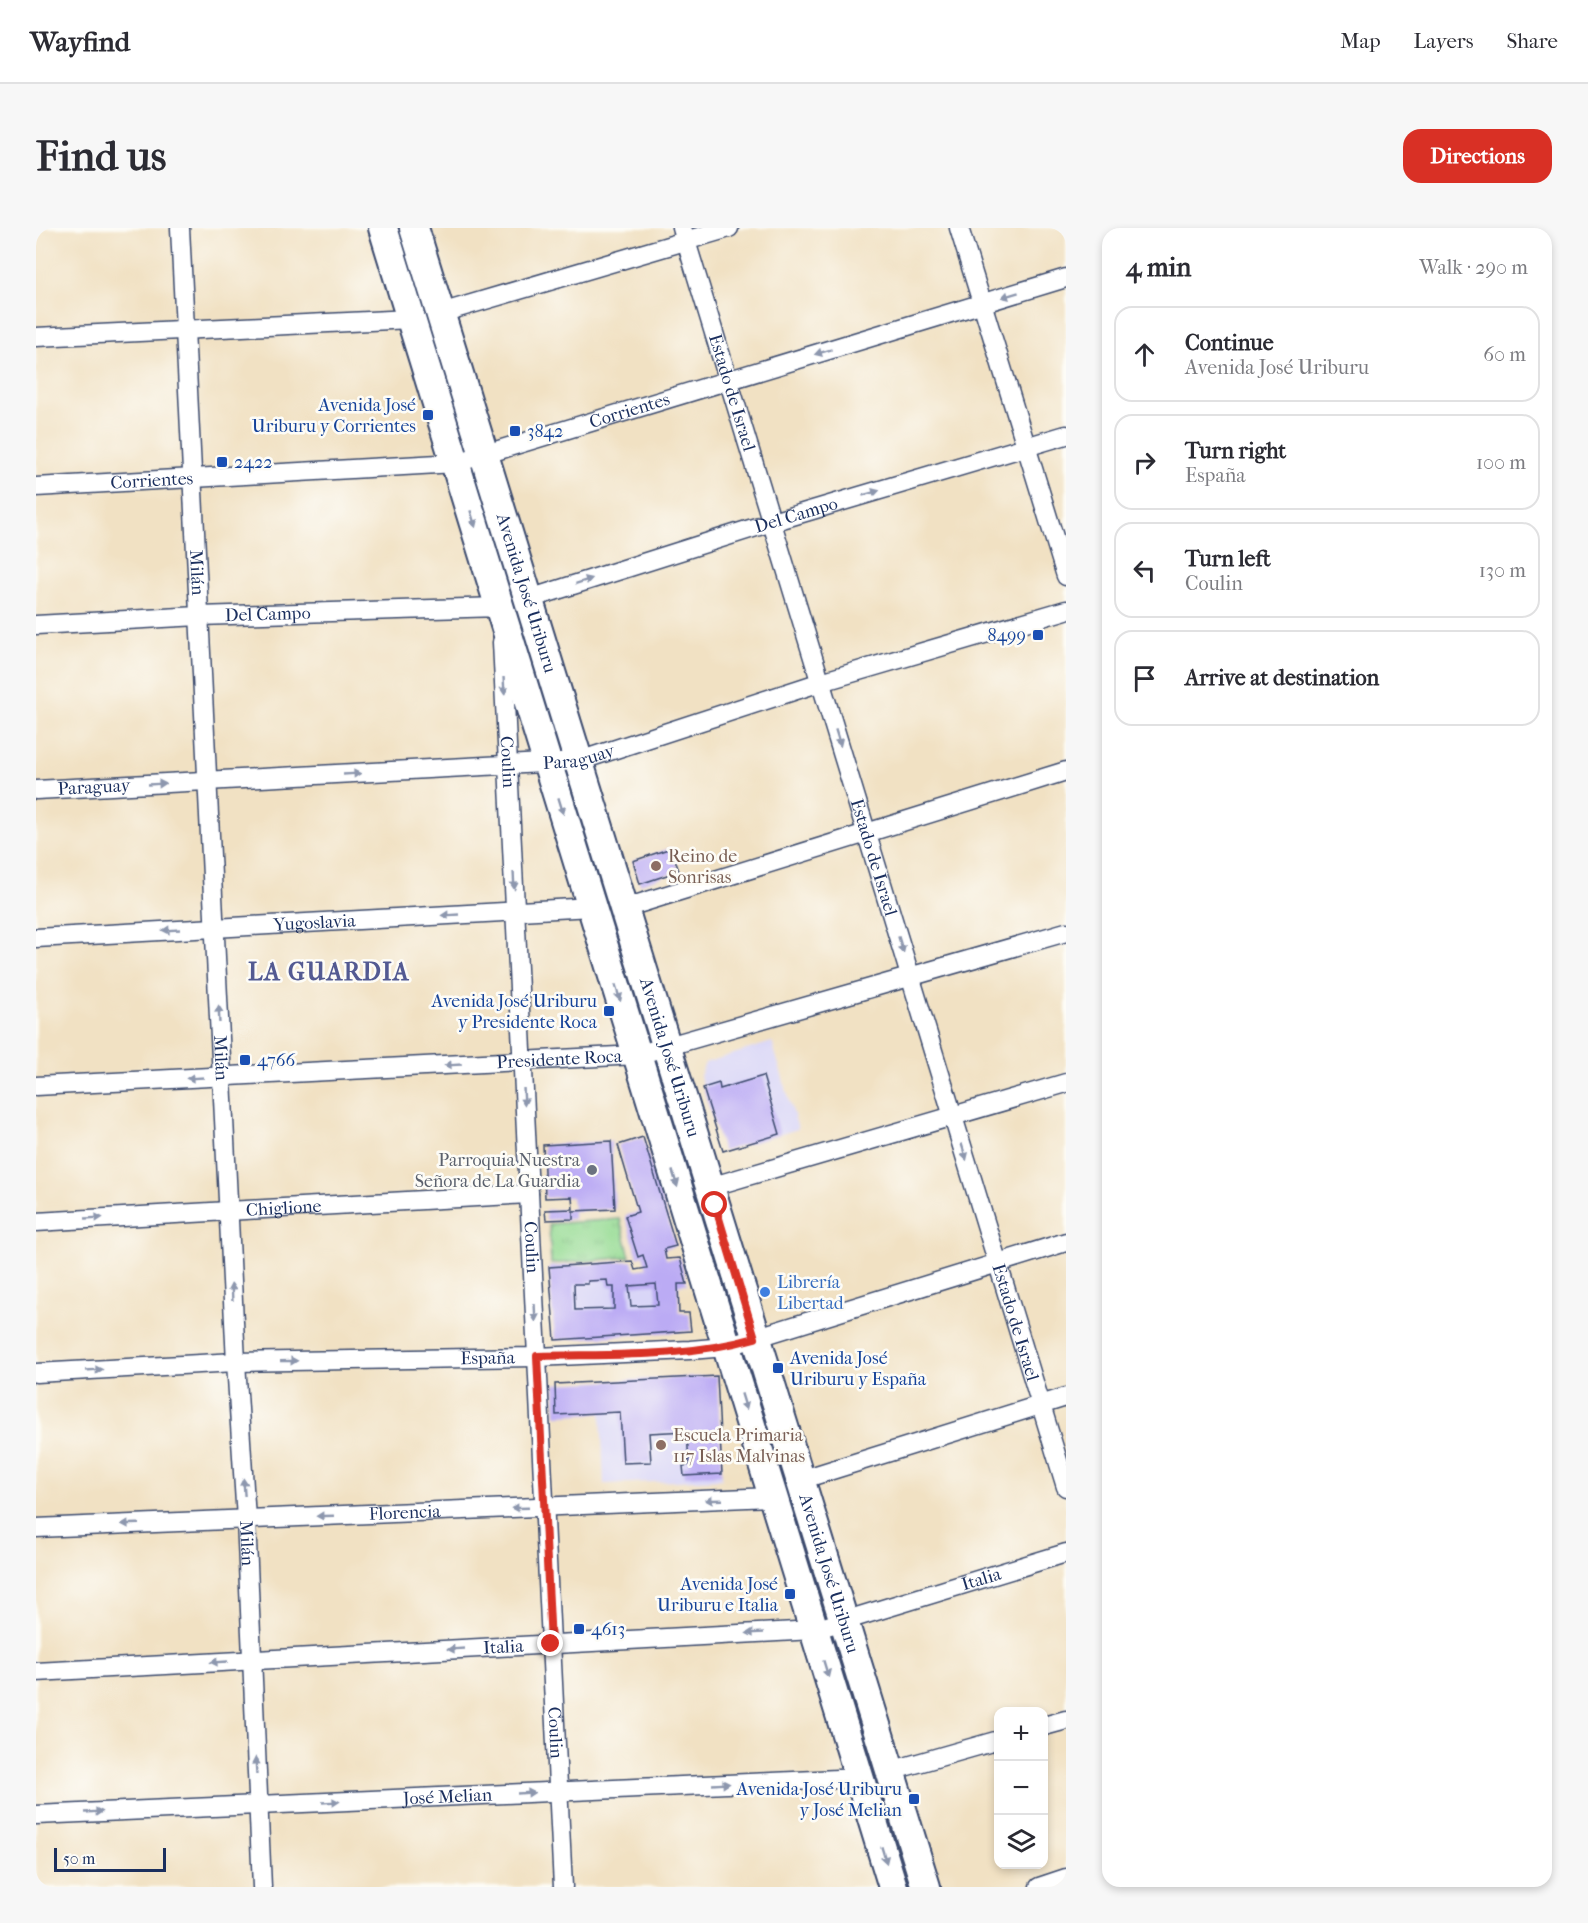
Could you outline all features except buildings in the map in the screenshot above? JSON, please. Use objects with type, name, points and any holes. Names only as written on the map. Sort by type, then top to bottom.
[{"type":"main road","name":"Avenida José Uriburu","points":[[383,228],[893,1887]]},
{"type":"main road","name":"Avenida José Uriburu","points":[[414,228],[926,1887]]},
{"type":"street","name":"Milán","points":[[180,228],[228,1211],[246,1520],[262,1887]]},
{"type":"street","points":[[441,314],[684,235],[729,228]]},
{"type":"street","points":[[959,228],[1066,576]]},
{"type":"street","name":"Estado de Israel","points":[[684,235],[1066,1487]]},
{"type":"street","name":"Corrientes","points":[[36,487],[456,463],[1066,278]]},
{"type":"street","points":[[36,337],[411,319]]},
{"type":"street","name":"Del Campo","points":[[529,599],[772,522],[1066,435]]},
{"type":"street","name":"Del Campo","points":[[36,625],[199,616],[500,607]]},
{"type":"street","name":"Coulin","points":[[500,607],[563,1887]]},
{"type":"street","name":"Paraguay","points":[[36,790],[579,761],[821,682],[1066,610]]},
{"type":"street","points":[[625,908],[1066,771]]},
{"type":"street","name":"Yugoslavia","points":[[36,938],[592,907]]},
{"type":"street","name":"Presidente Roca","points":[[36,1086],[637,1055],[1066,932]]},
{"type":"street","points":[[710,1187],[1066,1083]]},
{"type":"street","name":"Chiglione","points":[[36,1222],[529,1194]]},
{"type":"street","name":"España","points":[[36,1373],[236,1362],[537,1356],[726,1347],[1066,1242]]},
{"type":"street","points":[[800,1479],[1066,1397]]},
{"type":"street","name":"Florencia","points":[[36,1528],[773,1497]]},
{"type":"street","name":"Italia","points":[[36,1672],[814,1630],[1066,1553]]},
{"type":"street","points":[[1048,1725],[1066,1720]]},
{"type":"street","points":[[890,1771],[994,1741]]},
{"type":"street","name":"José Melian","points":[[36,1815],[860,1778]]},
{"type":"street","points":[[1039,1887],[1066,1878]]},
{"type":"shaded area","points":[[772,1042],[798,1129],[723,1151],[700,1076],[705,1063]]},
{"type":"shaded area","points":[[664,1249],[666,1259],[680,1258],[687,1284],[678,1285],[679,1313],[689,1313],[691,1331],[555,1340],[549,1267],[632,1261],[635,1270],[647,1268],[643,1255]]},
{"type":"shaded area","name":"Escuela Primaria 117 Islas Malvinas","points":[[717,1376],[722,1479],[604,1484],[601,1413],[556,1415],[555,1384]]},
{"type":"green space","points":[[620,1219],[630,1257],[551,1264],[549,1224]]},
{"type":"place","name":"Avenida José Uriburu y Corrientes","points":[[428,415]]},
{"type":"place","name":"3842","points":[[515,431]]},
{"type":"place","name":"2422","points":[[222,462]]},
{"type":"place","name":"8499","points":[[1038,635]]},
{"type":"place","name":"Reino de Sonrisas","points":[[656,866]]},
{"type":"place","name":"Avenida José Uriburu y Presidente Roca","points":[[609,1011]]},
{"type":"place","name":"4766","points":[[245,1060]]},
{"type":"place","name":"Parroquia Nuestra Señora de La Guardia","points":[[592,1170]]},
{"type":"place","name":"Librería Libertad","points":[[765,1292]]},
{"type":"place","name":"Avenida José Uriburu y España","points":[[778,1368]]},
{"type":"place","name":"Escuela Primaria 117 Islas Malvinas","points":[[661,1445]]},
{"type":"place","name":"Avenida José Uriburu e Italia","points":[[790,1594]]},
{"type":"place","name":"4613","points":[[579,1629]]},
{"type":"place","name":"Avenida José Uriburu y José Melian","points":[[914,1799]]},
{"type":"district","name":"LA GUARDIA","points":[[329,972]]},
{"type":"route","points":[[551,1644],[537,1356],[690,1350],[726,1347],[755,1338],[715,1205]]}]
